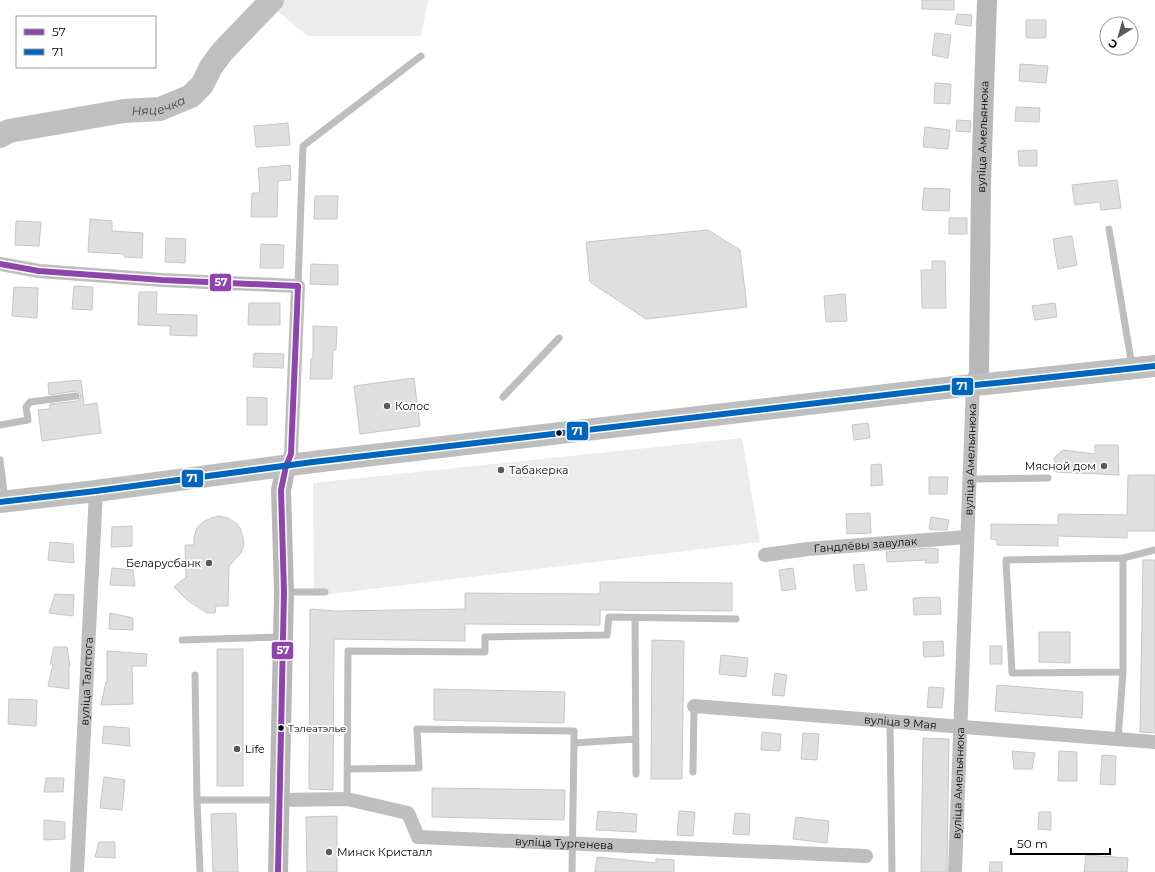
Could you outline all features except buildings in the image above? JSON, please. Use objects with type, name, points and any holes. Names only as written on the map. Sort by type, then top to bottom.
[{"type":"main road","name":"вуліца Амельянюка","points":[[973,385],[979,375],[981,183],[987,0]]},
{"type":"main road","points":[[2,502],[96,492],[286,466],[973,385],[1155,366]]},
{"type":"main road","points":[[278,872],[284,592],[281,490],[286,466]]},
{"type":"street","points":[[0,264],[46,272],[162,280],[298,286],[291,454],[286,466]]},
{"type":"street","name":"вуліца Амельянюка","points":[[955,872],[973,385]]},
{"type":"street","name":"вуліца Талстога","points":[[77,872],[96,492]]},
{"type":"street","name":"Гандлёвы завулак","points":[[765,555],[808,549],[967,537]]},
{"type":"street","name":"вуліца 9 Мая","points":[[694,706],[960,728],[1155,742]]},
{"type":"street","name":"вуліца Тургенева","points":[[279,800],[347,799],[408,813],[418,837],[866,856]]},
{"type":"lane","points":[[298,286],[303,146],[422,56]]},
{"type":"lane","points":[[1108,229],[1132,369]]},
{"type":"lane","points":[[503,397],[559,338]]},
{"type":"lane","points":[[0,425],[28,420],[26,408],[30,402],[76,396]]},
{"type":"lane","points":[[0,460],[2,502]]},
{"type":"lane","points":[[969,479],[1048,478]]},
{"type":"lane","points":[[1123,672],[1012,672],[1006,560],[1123,558],[1155,550]]},
{"type":"lane","points":[[1118,739],[1123,672],[1123,558]]},
{"type":"lane","points":[[284,592],[325,592]]},
{"type":"lane","points":[[347,799],[348,651],[485,652],[485,637],[607,635],[609,617],[736,619]]},
{"type":"lane","points":[[635,618],[636,774]]},
{"type":"lane","points":[[182,640],[283,637]]},
{"type":"lane","points":[[195,675],[200,872]]},
{"type":"lane","points":[[693,772],[694,706]]},
{"type":"lane","points":[[890,722],[892,872]]},
{"type":"lane","points":[[348,769],[419,768],[417,729],[574,731],[572,872]]},
{"type":"lane","points":[[574,743],[636,739]]},
{"type":"lane","points":[[197,800],[279,800]]},
{"type":"shaded area","points":[[265,0],[428,0],[421,36],[307,36]]},
{"type":"shaded area","points":[[742,438],[760,542],[314,596],[313,483]]},
{"type":"waterway","name":"Няцечка","points":[[0,136],[9,131],[124,111],[160,109],[191,96],[202,85],[211,67],[222,52],[272,0]]},
{"type":"transit line","name":"57","points":[[0,264],[39,271],[162,280],[298,286],[291,454],[286,466],[281,490],[284,592],[278,872]]},
{"type":"transit line","name":"71","points":[[0,502],[96,491],[313,462],[954,387],[1155,366]]},
{"type":"place","name":"Колос","points":[[387,406]]},
{"type":"place","name":"Мясной дом","points":[[1104,466]]},
{"type":"place","name":"Табакерка","points":[[501,470]]},
{"type":"place","name":"Беларусбанк","points":[[209,563]]},
{"type":"place","name":"Тэлеатэлье","points":[[281,728]]},
{"type":"place","name":"Life","points":[[237,749]]},
{"type":"place","name":"Минск Кристалл","points":[[329,852]]}]
